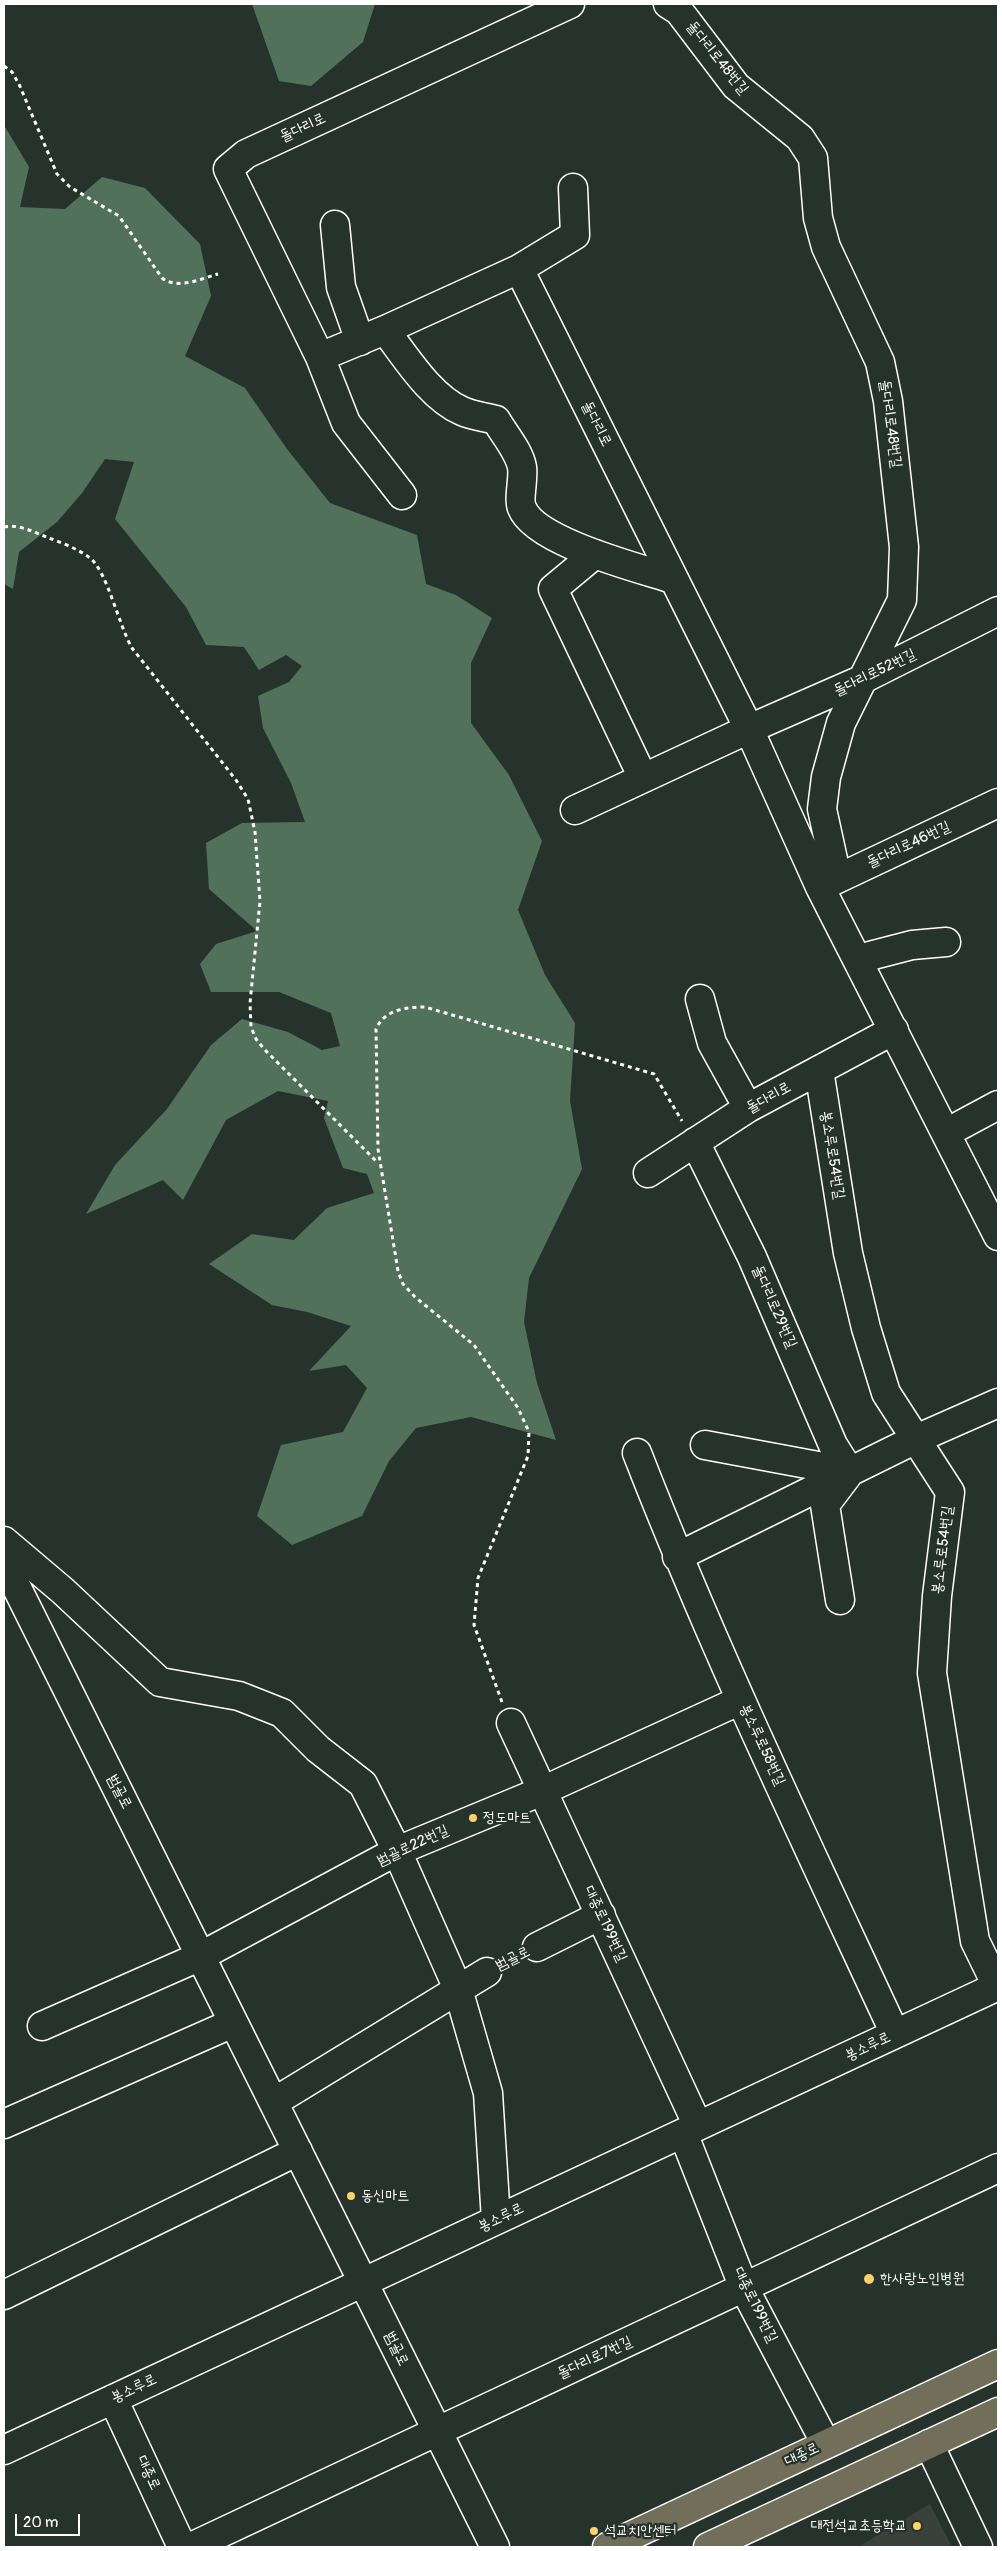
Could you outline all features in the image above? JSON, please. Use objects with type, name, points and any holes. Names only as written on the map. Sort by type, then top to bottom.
[{"type":"main road","name":"대종로","points":[[607,2547],[998,2364]]},
{"type":"main road","points":[[708,2547],[998,2412]]},
{"type":"street","name":"돌다리로","points":[[402,495],[346,423],[320,357],[228,169],[246,154],[570,4]]},
{"type":"street","name":"돌다리로48번길","points":[[675,6],[736,86],[800,138],[813,158],[818,218],[826,247],[880,362],[888,401],[904,547],[902,600],[841,724],[826,777],[822,809],[834,864],[818,883]]},
{"type":"street","points":[[320,357],[385,330],[519,269],[574,235],[573,188]]},
{"type":"street","points":[[336,225],[341,287],[360,341]]},
{"type":"street","name":"돌다리로","points":[[519,269],[748,729],[818,883],[998,1236]]},
{"type":"street","points":[[385,330],[422,380],[439,394],[462,411],[496,420],[521,464],[523,483],[520,506],[527,518],[543,531],[595,554],[673,579]]},
{"type":"street","points":[[595,554],[553,589],[643,778]]},
{"type":"street","name":"돌다리로52번길","points":[[748,729],[861,680],[998,611]]},
{"type":"street","points":[[575,810],[748,729]]},
{"type":"street","name":"돌다리로46번길","points":[[818,883],[998,803]]},
{"type":"street","points":[[858,959],[912,945],[946,942]]},
{"type":"street","points":[[700,999],[712,1043],[748,1108]]},
{"type":"street","name":"돌다리로","points":[[648,1173],[748,1108],[894,1030]]},
{"type":"street","name":"봉소루로54번길","points":[[819,1070],[848,1253],[866,1328],[886,1393],[914,1440],[950,1492],[936,1596],[932,1673],[975,1941],[998,1986]]},
{"type":"street","points":[[946,1133],[998,1105]]},
{"type":"street","name":"돌다리로29번길","points":[[696,1142],[752,1257],[833,1445],[850,1472]]},
{"type":"street","points":[[677,1557],[914,1440],[996,1409]]},
{"type":"street","points":[[705,1445],[850,1472]]},
{"type":"street","name":"봉소루로58번길","points":[[637,1453],[677,1557],[895,2034]]},
{"type":"street","points":[[840,1600],[825,1505],[850,1472]]},
{"type":"street","points":[[4,1541],[64,1591],[160,1682],[238,1696],[282,1713],[318,1749],[363,1784],[398,1851],[458,1989],[488,2093],[496,2220]]},
{"type":"street","name":"범골로","points":[[4,1562],[495,2547]]},
{"type":"street","name":"범골로22번길","points":[[42,2026],[201,1956],[398,1851],[542,1790],[741,1700]]},
{"type":"street","name":"대종로199번길","points":[[511,1724],[601,1915],[691,2130],[744,2288],[826,2444]]},
{"type":"street","name":"범골로","points":[[537,1947],[601,1915]]},
{"type":"street","name":"범골로","points":[[274,2102],[487,1972]]},
{"type":"street","name":"봉소루로","points":[[4,2450],[998,1986]]},
{"type":"street","points":[[4,2124],[234,2023]]},
{"type":"street","points":[[4,2295],[298,2151]]},
{"type":"street","name":"돌다리로7번길","points":[[191,2547],[998,2168]]},
{"type":"street","name":"대종로","points":[[113,2399],[182,2547]]},
{"type":"street","points":[[929,2444],[978,2547]]},
{"type":"path","points":[[4,66],[12,72],[19,84],[46,153],[57,174],[70,186],[119,216],[162,278],[177,284],[218,274]]},
{"type":"path","points":[[4,527],[22,528],[48,538],[79,551],[96,565],[122,632],[132,648],[236,780],[248,799],[254,832],[260,901],[250,1003],[251,1027],[256,1039],[265,1050],[379,1163]]},
{"type":"path","points":[[511,1724],[474,1625],[478,1578],[528,1456],[529,1432],[518,1408],[474,1345],[415,1297],[403,1284],[394,1258],[379,1163],[376,1029],[379,1022],[388,1015],[411,1007],[444,1011],[654,1074],[696,1142]]},
{"type":"shaded area","name":"대전석교초등학교","points":[[930,2504],[952,2547],[858,2547]]},
{"type":"green space","points":[[252,4],[375,4],[363,42],[311,86],[279,81]]},
{"type":"green space","points":[[4,125],[29,167],[20,207],[65,209],[102,177],[145,188],[200,244],[211,296],[185,356],[245,388],[287,449],[330,503],[417,535],[426,584],[456,595],[492,618],[471,663],[471,723],[509,775],[542,841],[518,910],[545,975],[575,1023],[570,1101],[582,1169],[529,1278],[524,1322],[537,1383],[556,1440],[471,1417],[416,1428],[389,1461],[362,1516],[292,1545],[257,1516],[281,1445],[343,1432],[367,1388],[346,1365],[309,1371],[351,1326],[307,1312],[272,1305],[209,1264],[252,1234],[294,1240],[327,1208],[374,1193],[367,1174],[343,1168],[324,1118],[328,1101],[278,1091],[226,1120],[183,1200],[163,1180],[86,1214],[115,1165],[167,1109],[211,1045],[242,1019],[288,1032],[322,1050],[340,1046],[331,1013],[279,992],[211,992],[200,964],[216,944],[257,931],[209,889],[206,843],[242,823],[305,822],[291,783],[263,728],[258,696],[289,682],[302,666],[286,655],[259,670],[244,647],[206,645],[186,607],[115,519],[134,462],[105,459],[82,493],[57,522],[19,552],[13,589],[4,584]]},
{"type":"place","name":"정도마트","points":[[473,1818]]},
{"type":"place","name":"동신마트","points":[[351,2196]]},
{"type":"place","name":"한사랑노인병원","points":[[869,2279]]},
{"type":"place","name":"대전석교초등학교","points":[[917,2526]]},
{"type":"place","name":"석교치안센터","points":[[594,2531]]}]
